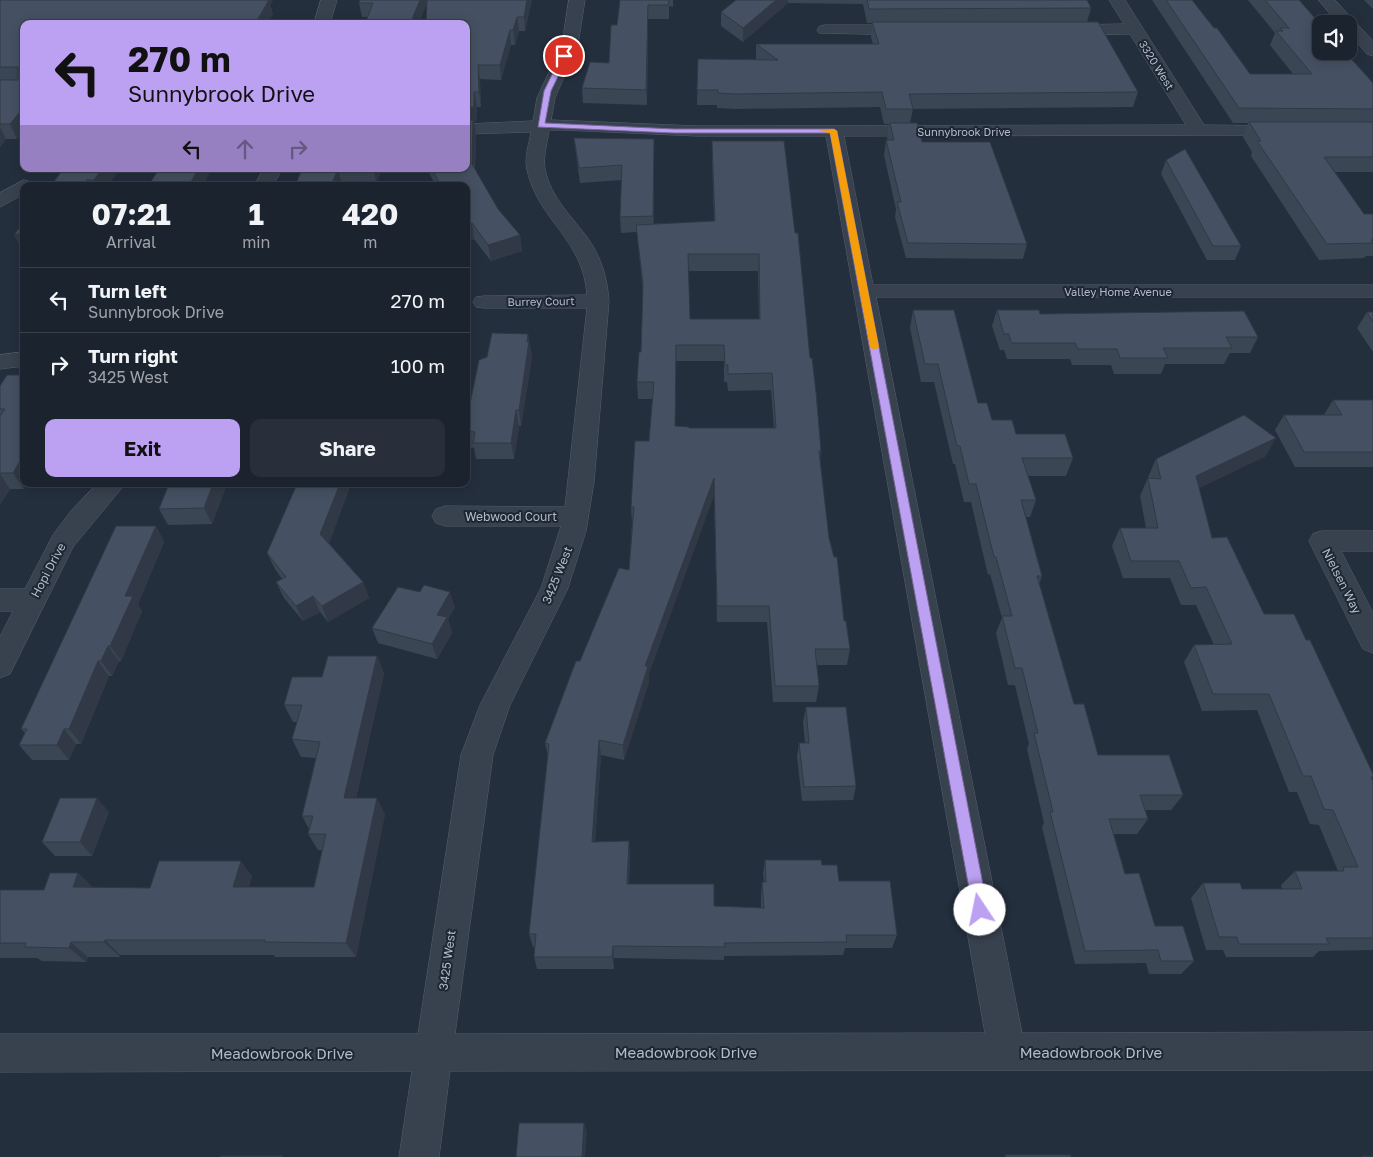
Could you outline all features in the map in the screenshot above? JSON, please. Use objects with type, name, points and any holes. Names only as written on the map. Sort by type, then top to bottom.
[{"type":"street","points":[[323,20],[329,0]]},
{"type":"street","name":"3425 West","points":[[419,1157],[474,776],[483,734],[498,696],[555,587],[576,517],[598,301],[596,277],[580,242],[549,204],[539,181],[536,157],[550,84],[570,44],[577,0]]},
{"type":"street","name":"3320 West","points":[[1117,0],[1198,130]]},
{"type":"street","points":[[1326,0],[1340,15]]},
{"type":"street","points":[[825,30],[925,30]]},
{"type":"street","points":[[1055,30],[1135,30]]},
{"type":"street","points":[[1357,31],[1370,43]]},
{"type":"street","name":"Sunnybrook Drive","points":[[470,129],[541,125],[674,131],[1295,130]]},
{"type":"street","points":[[834,131],[1007,1052]]},
{"type":"street","points":[[27,182],[35,172]]},
{"type":"street","points":[[0,201],[20,188]]},
{"type":"street","name":"Valley Home Avenue","points":[[864,291],[1373,291]]},
{"type":"street","name":"Burrey Court","points":[[484,302],[598,301]]},
{"type":"street","points":[[0,362],[20,360]]},
{"type":"street","name":"Hopi Drive","points":[[0,666],[32,600],[71,529],[109,487]]},
{"type":"street","name":"Webwood Court","points":[[445,516],[576,517]]},
{"type":"street","name":"Nielsen Way","points":[[1373,541],[1322,540],[1373,641]]},
{"type":"street","points":[[0,600],[32,600]]},
{"type":"street","name":"Meadowbrook Drive","points":[[0,1053],[1373,1051]]},
{"type":"building","points":[[0,0],[269,0],[257,20],[20,20],[20,112],[10,124],[0,124],[0,80],[18,80],[18,67],[0,67]]},
{"type":"building","points":[[360,0],[420,0],[412,20],[367,20],[373,3],[359,3]]},
{"type":"building","points":[[427,0],[527,0],[524,17],[517,17],[513,30],[510,30],[500,65],[478,65],[479,92],[474,92],[474,107],[470,108],[470,20],[426,20]]},
{"type":"building","points":[[620,0],[669,0],[668,5],[648,5],[646,90],[582,88],[590,62],[609,63],[611,25],[617,25]]},
{"type":"building","points":[[736,0],[776,0],[743,28],[721,12]]},
{"type":"building","points":[[867,0],[1087,0],[1091,8],[869,9]]},
{"type":"building","points":[[1166,0],[1192,0],[1214,28],[1217,28],[1250,74],[1312,74],[1276,31],[1283,31],[1280,28],[1289,28],[1265,0],[1299,0],[1312,15],[1312,60],[1352,60],[1373,83],[1373,109],[1239,108]]},
{"type":"building","points":[[872,22],[1098,22],[1138,92],[909,94],[913,109],[886,109],[882,92],[736,94],[718,93],[718,90],[697,90],[698,59],[778,60],[756,44],[879,44]]},
{"type":"building","points":[[470,120],[473,120],[472,164],[498,209],[520,235],[488,245],[472,223],[470,224],[470,182],[439,182],[434,172],[470,172]]},
{"type":"building","points":[[1249,122],[1373,122],[1373,157],[1324,157],[1364,214],[1373,214],[1373,240],[1371,240],[1373,243],[1327,244],[1257,141],[1261,141]]},
{"type":"building","points":[[890,123],[917,123],[922,142],[990,142],[1027,244],[908,243],[897,202],[901,202],[886,140],[894,140]]},
{"type":"building","points":[[574,138],[654,139],[653,216],[620,217],[622,165],[579,168]]},
{"type":"building","points":[[712,141],[784,141],[795,233],[798,233],[810,358],[812,358],[816,392],[821,451],[819,451],[829,538],[834,557],[837,557],[844,621],[846,621],[850,649],[815,649],[819,686],[775,686],[769,606],[717,606],[714,478],[645,666],[648,666],[623,745],[599,740],[592,842],[629,841],[627,884],[714,884],[714,906],[764,908],[762,882],[766,882],[765,860],[821,860],[822,865],[837,865],[839,881],[890,881],[897,935],[846,935],[847,942],[724,943],[725,947],[613,946],[612,957],[534,957],[536,934],[529,934],[549,744],[545,743],[576,661],[580,661],[619,568],[629,570],[634,507],[631,507],[635,441],[649,441],[654,382],[637,382],[639,352],[641,352],[643,284],[636,225],[715,221]],"holes":[[[688,254],[759,254],[760,319],[690,319]],[[676,345],[724,345],[725,365],[728,365],[728,374],[772,373],[776,428],[689,428],[675,426]]]},
{"type":"building","points":[[1185,149],[1241,246],[1213,246],[1166,160]]},
{"type":"building","points":[[61,172],[100,172],[94,180],[87,180],[86,182],[54,182]]},
{"type":"building","points":[[157,172],[196,172],[191,182],[151,182]]},
{"type":"building","points":[[301,172],[337,172],[333,182],[297,182]]},
{"type":"building","points":[[20,227],[20,233],[14,235]]},
{"type":"building","points":[[913,310],[954,310],[978,403],[987,403],[992,420],[1012,420],[1016,434],[1065,434],[1073,458],[1022,458],[1036,500],[1021,500],[1042,576],[1037,576],[1074,704],[1084,704],[1098,755],[1169,755],[1183,795],[1140,795],[1148,819],[1109,819],[1125,874],[1139,873],[1155,926],[1183,926],[1194,961],[1161,961],[1158,950],[1085,951],[1050,812],[1053,812],[1034,733],[1038,733],[1022,668],[1015,668],[1002,616],[1012,616],[996,557],[994,557],[976,484],[969,484],[960,446],[957,446],[938,364],[925,364]]},
{"type":"building","points":[[997,310],[1039,310],[1040,314],[1244,311],[1258,337],[1226,337],[1232,348],[1163,348],[1168,358],[1120,358],[1117,349],[1078,349],[1075,343],[1011,343],[1009,334],[1004,334]]},
{"type":"building","points":[[1367,312],[1373,312],[1373,322]]},
{"type":"building","points":[[492,333],[528,334],[527,342],[529,341],[519,410],[516,410],[511,443],[473,443],[475,432],[470,431],[470,404],[479,360],[487,357]]},
{"type":"building","points":[[7,375],[20,375],[20,461],[13,473],[0,473],[0,416],[5,409],[0,409],[0,386]]},
{"type":"building","points":[[1333,400],[1373,400],[1373,452],[1304,452],[1284,415],[1342,415]]},
{"type":"building","points":[[1244,415],[1276,438],[1196,476],[1212,538],[1227,537],[1264,614],[1294,614],[1306,640],[1310,640],[1373,774],[1373,777],[1371,777],[1373,781],[1373,938],[1326,938],[1329,944],[1239,944],[1237,937],[1219,937],[1203,883],[1240,883],[1242,889],[1302,889],[1295,871],[1344,871],[1343,867],[1358,867],[1333,810],[1324,809],[1311,776],[1303,776],[1269,694],[1213,694],[1194,645],[1232,644],[1206,587],[1191,588],[1179,561],[1131,561],[1120,528],[1158,528],[1148,478],[1161,479],[1156,459]]},
{"type":"building","points":[[168,487],[212,487],[204,508],[159,509]]},
{"type":"building","points":[[296,487],[339,487],[320,534],[363,582],[322,606],[313,596],[296,606],[276,582],[286,577],[267,553]]},
{"type":"building","points":[[116,526],[156,526],[125,596],[133,596],[110,646],[108,646],[101,661],[98,661],[69,729],[64,729],[57,745],[19,745],[27,729],[21,729]]},
{"type":"building","points":[[424,585],[450,592],[437,615],[447,617],[432,644],[372,628],[398,587],[420,592]]},
{"type":"building","points":[[328,656],[377,656],[344,798],[377,798],[346,943],[264,942],[265,940],[105,940],[104,942],[71,942],[69,948],[25,947],[26,943],[0,943],[0,890],[44,890],[50,873],[78,873],[73,887],[150,888],[159,861],[241,861],[233,887],[314,887],[326,834],[308,834],[313,816],[302,816],[320,742],[292,739],[302,705],[284,705],[292,677],[322,677]]},
{"type":"building","points":[[806,707],[846,707],[856,786],[804,787],[799,743],[809,743]]},
{"type":"building","points":[[60,798],[97,798],[80,842],[42,842]]},
{"type":"building","points":[[519,1123],[584,1123],[582,1157],[516,1157]]},
{"type":"building","points":[[1005,1155],[1071,1155],[1071,1157],[1006,1157]]},
{"type":"building","points":[[220,1156],[283,1156],[220,1157]]},
{"type":"slow traffic","points":[[822,131],[834,131],[874,347]]},
{"type":"route","points":[[564,56],[550,84],[541,125],[674,131],[834,131],[980,910]]}]
